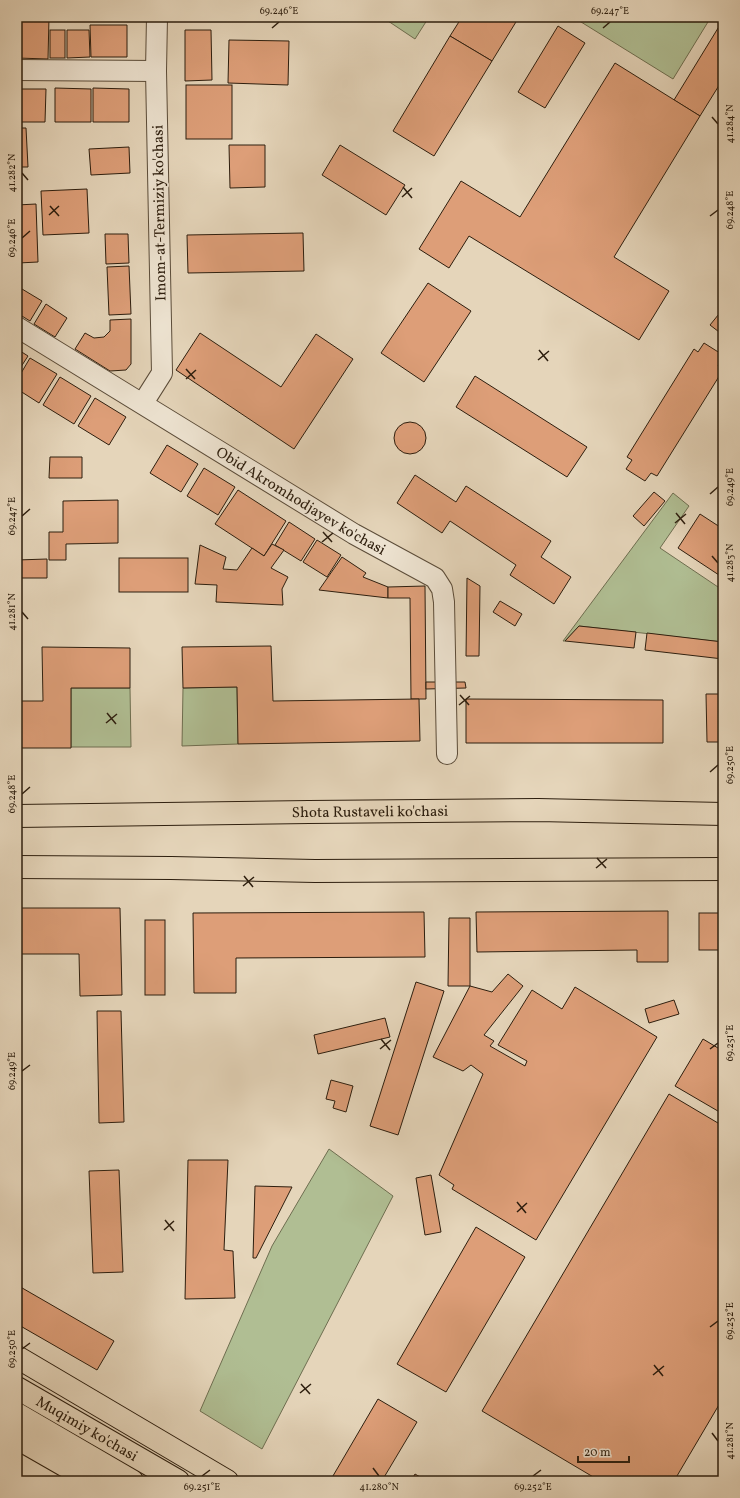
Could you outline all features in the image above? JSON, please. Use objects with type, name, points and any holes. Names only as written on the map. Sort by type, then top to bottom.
[{"type":"main road","name":"Shota Rustaveli ko'chasi","points":[[17,816],[530,810],[723,814]]},
{"type":"main road","points":[[17,867],[315,871],[723,869]]},
{"type":"main road","points":[[17,1357],[227,1481]]},
{"type":"main road","name":"Muqimiy ko'chasi","points":[[17,1388],[178,1481]]},
{"type":"main road","name":"Muqimiy ko'chasi","points":[[17,1414],[132,1481]]},
{"type":"main road","points":[[17,1438],[92,1481]]},
{"type":"street","name":"Imom-at-Termiziy ko'chasi","points":[[143,403],[162,373],[156,71],[157,17]]},
{"type":"street","points":[[17,70],[156,71]]},
{"type":"street","name":"Obid Akromhodjayev ko'chasi","points":[[17,327],[354,534],[435,578],[442,589],[444,602],[448,754]]},
{"type":"green space","points":[[382,17],[429,17],[415,39]]},
{"type":"green space","points":[[573,17],[711,17],[673,79]]},
{"type":"green space","points":[[673,493],[689,506],[660,548],[721,589],[723,586],[723,642],[579,626],[565,641],[563,641]]},
{"type":"green space","points":[[237,687],[238,744],[182,746],[183,688]]},
{"type":"green space","points":[[71,688],[130,688],[131,747],[71,747]]},
{"type":"green space","points":[[329,1149],[393,1196],[262,1449],[200,1411],[272,1246]]},
{"type":"building","points":[[17,17],[49,17],[48,59],[17,58]]},
{"type":"building","points":[[462,17],[519,17],[492,61],[450,36]]},
{"type":"building","points":[[723,20],[723,79],[700,116],[674,100]]},
{"type":"building","points":[[90,25],[127,25],[127,57],[91,57]]},
{"type":"building","points":[[558,26],[585,43],[545,108],[518,92]]},
{"type":"building","points":[[50,30],[65,30],[65,58],[50,58]]},
{"type":"building","points":[[67,30],[89,30],[90,57],[67,58]]},
{"type":"building","points":[[185,30],[211,30],[212,80],[185,81]]},
{"type":"building","points":[[450,36],[492,61],[434,156],[393,131]]},
{"type":"building","points":[[229,40],[289,41],[288,85],[228,83]]},
{"type":"building","points":[[615,63],[700,116],[614,257],[669,291],[639,340],[469,236],[449,268],[419,249],[461,181],[520,217]]},
{"type":"building","points":[[186,85],[232,85],[232,139],[186,139]]},
{"type":"building","points":[[55,88],[91,89],[91,122],[55,122]]},
{"type":"building","points":[[93,88],[129,89],[129,122],[93,122]]},
{"type":"building","points":[[17,89],[46,89],[45,122],[17,122]]},
{"type":"building","points":[[17,128],[26,128],[28,167],[17,167]]},
{"type":"building","points":[[229,145],[265,145],[265,187],[230,188]]},
{"type":"building","points":[[340,145],[405,185],[386,215],[322,175]]},
{"type":"building","points":[[129,147],[130,173],[91,175],[89,149]]},
{"type":"building","points":[[87,189],[89,233],[43,235],[41,191]]},
{"type":"building","points":[[36,204],[38,262],[18,263],[17,205]]},
{"type":"building","points":[[303,233],[304,271],[188,273],[187,235]]},
{"type":"building","points":[[105,234],[128,234],[129,263],[106,264]]},
{"type":"building","points":[[129,266],[131,314],[109,315],[107,267]]},
{"type":"building","points":[[428,283],[471,311],[424,382],[381,353]]},
{"type":"building","points":[[17,286],[42,301],[30,321],[17,313]]},
{"type":"building","points":[[46,304],[67,318],[55,337],[34,324]]},
{"type":"building","points":[[723,309],[723,335],[710,325]]},
{"type":"building","points":[[131,319],[131,364],[126,370],[110,371],[75,349],[85,333],[94,338],[104,337],[110,331],[110,320]]},
{"type":"building","points":[[200,333],[281,387],[316,334],[353,359],[294,449],[176,370]]},
{"type":"building","points":[[704,343],[723,355],[723,358],[718,366],[723,370],[657,476],[651,473],[645,481],[626,469],[632,460],[627,457],[694,349],[698,352]]},
{"type":"building","points":[[17,349],[28,356],[17,373]]},
{"type":"building","points":[[30,358],[57,374],[39,403],[17,389],[17,380]]},
{"type":"building","points":[[475,376],[587,447],[567,477],[456,407]]},
{"type":"building","points":[[60,377],[91,396],[74,424],[43,405]]},
{"type":"building","points":[[95,398],[126,417],[109,445],[78,426]]},
{"type":"building","points":[[407,422],[413,422],[423,429],[426,438],[425,444],[419,451],[413,454],[407,454],[397,447],[394,441],[394,435],[401,425]]},
{"type":"building","points":[[167,445],[198,464],[181,492],[150,473]]},
{"type":"building","points":[[50,457],[82,457],[82,478],[49,478]]},
{"type":"building","points":[[204,468],[235,487],[218,515],[187,496]]},
{"type":"building","points":[[415,475],[456,502],[466,486],[551,541],[541,557],[571,577],[554,604],[510,575],[516,565],[450,521],[442,533],[397,503]]},
{"type":"building","points":[[238,490],[286,521],[264,556],[215,524]]},
{"type":"building","points":[[654,492],[665,501],[644,526],[633,516]]},
{"type":"building","points":[[118,500],[118,543],[66,544],[66,560],[49,560],[49,532],[63,532],[63,501]]},
{"type":"building","points":[[700,514],[723,529],[722,577],[678,548]]},
{"type":"building","points":[[289,522],[315,539],[301,561],[275,545]]},
{"type":"building","points":[[317,540],[341,555],[327,577],[303,562]]},
{"type":"building","points":[[272,544],[284,550],[271,568],[288,577],[282,589],[283,605],[216,602],[217,585],[195,584],[200,545],[226,557],[223,569],[237,570],[252,548],[264,556]]},
{"type":"building","points":[[342,557],[366,573],[363,577],[388,587],[388,598],[319,590]]},
{"type":"building","points":[[119,558],[188,558],[188,592],[119,592]]},
{"type":"building","points":[[47,559],[47,578],[17,578],[17,560]]},
{"type":"building","points":[[467,578],[480,586],[479,656],[466,656]]},
{"type":"building","points":[[425,586],[426,699],[411,699],[410,598],[388,598],[388,587]]},
{"type":"building","points":[[500,601],[522,614],[515,626],[493,612]]},
{"type":"building","points":[[579,626],[636,632],[634,648],[565,641]]},
{"type":"building","points":[[647,633],[723,642],[723,659],[645,650]]},
{"type":"building","points":[[271,646],[273,701],[419,699],[420,741],[238,744],[237,687],[183,688],[182,647]]},
{"type":"building","points":[[42,647],[130,648],[130,688],[71,688],[71,748],[17,748],[17,701],[43,701]]},
{"type":"building","points":[[426,682],[465,682],[466,688],[426,689]]},
{"type":"building","points":[[706,694],[723,694],[723,742],[707,742]]},
{"type":"building","points":[[466,699],[663,700],[663,743],[466,743]]},
{"type":"building","points":[[17,908],[120,908],[122,995],[80,996],[79,954],[17,954]]},
{"type":"building","points":[[668,911],[668,962],[637,962],[637,950],[477,952],[476,912]]},
{"type":"building","points":[[424,912],[425,957],[236,958],[236,993],[194,993],[193,913]]},
{"type":"building","points":[[699,913],[723,913],[723,950],[699,950]]},
{"type":"building","points":[[449,918],[470,918],[470,986],[448,986]]},
{"type":"building","points":[[145,920],[165,920],[165,995],[145,995]]},
{"type":"building","points":[[508,974],[523,986],[484,1035],[494,1041],[490,1046],[525,1066],[527,1061],[498,1045],[532,990],[562,1009],[575,987],[657,1037],[536,1240],[452,1189],[454,1185],[439,1175],[483,1074],[471,1065],[463,1071],[433,1057],[470,986],[492,992]]},
{"type":"building","points":[[416,982],[444,991],[398,1135],[370,1126]]},
{"type":"building","points":[[674,1000],[679,1014],[649,1023],[645,1009]]},
{"type":"building","points":[[97,1011],[121,1011],[124,1122],[99,1123]]},
{"type":"building","points":[[385,1018],[390,1037],[318,1054],[314,1035]]},
{"type":"building","points":[[703,1039],[723,1051],[723,1114],[675,1086]]},
{"type":"building","points":[[331,1080],[353,1086],[346,1112],[333,1108],[335,1101],[326,1099]]},
{"type":"building","points":[[669,1094],[723,1126],[723,1398],[674,1481],[600,1481],[482,1411]]},
{"type":"building","points":[[188,1160],[228,1160],[224,1250],[233,1251],[235,1298],[185,1299]]},
{"type":"building","points":[[119,1170],[123,1272],[93,1273],[89,1171]]},
{"type":"building","points":[[431,1175],[441,1232],[425,1235],[416,1178]]},
{"type":"building","points":[[255,1186],[292,1187],[256,1258],[253,1258]]},
{"type":"building","points":[[476,1227],[525,1257],[446,1392],[397,1364]]},
{"type":"building","points":[[17,1285],[114,1341],[97,1370],[17,1324]]},
{"type":"building","points":[[378,1399],[417,1422],[383,1479],[387,1481],[330,1481]]},
{"type":"building","points":[[415,1474],[427,1481],[411,1481]]}]
